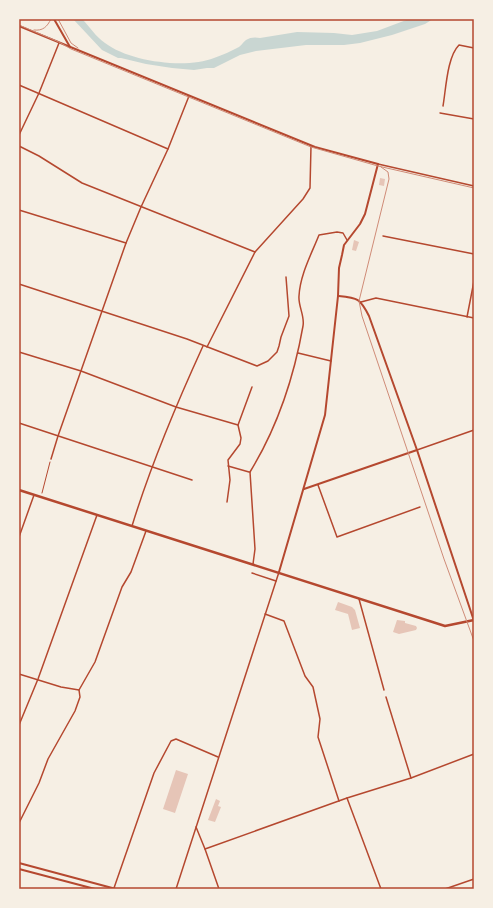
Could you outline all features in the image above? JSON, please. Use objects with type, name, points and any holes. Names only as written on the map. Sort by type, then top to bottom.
[{"type":"main road","points":[[19,490],[444,626],[474,620]]},
{"type":"street","points":[[54,19],[71,48]]},
{"type":"street","points":[[19,26],[311,146],[378,164],[474,186]]},
{"type":"street","points":[[19,135],[39,93],[59,43]]},
{"type":"street","points":[[443,106],[451,58],[454,50],[459,45],[474,48]]},
{"type":"street","points":[[19,85],[168,149]]},
{"type":"street","points":[[51,459],[126,244],[168,149],[189,96]]},
{"type":"street","points":[[440,113],[474,119]]},
{"type":"street","points":[[19,146],[39,156],[82,183],[141,208],[255,252]]},
{"type":"street","points":[[207,347],[255,252],[310,188],[311,146]]},
{"type":"street","points":[[176,889],[276,581],[325,415],[338,296],[338,268],[344,246],[358,228],[365,214],[378,164]]},
{"type":"street","points":[[19,210],[126,244]]},
{"type":"street","points":[[253,564],[255,549],[250,472],[263,451],[287,392],[298,353],[304,324],[298,298],[300,285],[319,235],[337,232],[343,233],[347,241]]},
{"type":"street","points":[[383,236],[474,254]]},
{"type":"street","points":[[19,284],[103,311],[257,366],[268,361],[277,352],[280,337],[289,316],[286,277]]},
{"type":"street","points":[[467,316],[474,281]]},
{"type":"street","points":[[338,296],[349,297],[361,302],[376,298],[474,318]]},
{"type":"street","points":[[361,302],[369,316],[417,450],[474,620]]},
{"type":"street","points":[[132,526],[152,468],[202,346]]},
{"type":"street","points":[[19,352],[81,372],[176,407],[238,425]]},
{"type":"street","points":[[298,353],[332,361]]},
{"type":"street","points":[[227,502],[230,480],[228,460],[240,444],[241,438],[238,425],[252,387]]},
{"type":"street","points":[[19,423],[192,480]]},
{"type":"street","points":[[304,489],[474,430]]},
{"type":"street","points":[[228,466],[250,472]]},
{"type":"street","points":[[318,484],[337,537],[420,507]]},
{"type":"street","points":[[19,537],[34,495]]},
{"type":"street","points":[[19,724],[38,679],[97,515]]},
{"type":"street","points":[[19,823],[40,783],[48,759],[75,711],[80,698],[79,690],[95,662],[122,587],[131,572],[146,531]]},
{"type":"street","points":[[252,573],[276,581]]},
{"type":"street","points":[[359,599],[384,690]]},
{"type":"street","points":[[265,614],[284,621],[305,676],[313,687],[320,719],[318,737],[339,801]]},
{"type":"street","points":[[19,674],[79,690]]},
{"type":"street","points":[[386,697],[411,778]]},
{"type":"street","points":[[19,863],[115,889],[154,773],[171,741],[176,739],[218,757]]},
{"type":"street","points":[[205,849],[347,798],[411,778],[474,754]]},
{"type":"street","points":[[347,798],[380,889]]},
{"type":"street","points":[[196,828],[219,889]]},
{"type":"street","points":[[19,869],[95,889]]},
{"type":"street","points":[[445,889],[474,879]]},
{"type":"path","points":[[40,497],[51,459]]},
{"type":"shaded area","points":[[73,19],[82,19],[105,43],[116,50],[129,55],[158,62],[189,63],[214,58],[239,47],[246,40],[255,37],[260,38],[297,32],[352,35],[377,31],[409,19],[433,19],[425,24],[392,35],[360,43],[344,45],[306,45],[256,51],[240,55],[214,68],[194,70],[146,64],[118,58],[102,50]]},
{"type":"building","points":[[380,178],[385,179],[384,186],[379,185]]},
{"type":"building","points":[[354,240],[359,242],[356,251],[352,250]]},
{"type":"building","points":[[338,602],[352,607],[355,610],[360,628],[352,630],[348,614],[335,610]]},
{"type":"building","points":[[397,620],[405,621],[405,623],[416,626],[417,628],[416,630],[399,634],[393,632]]},
{"type":"building","points":[[176,770],[188,774],[175,813],[163,809]]},
{"type":"building","points":[[216,799],[220,801],[218,806],[221,807],[215,822],[208,820]]},
{"type":"tram line","points":[[34,30],[44,28],[51,19]]},
{"type":"tram line","points":[[58,19],[71,43],[78,48]]},
{"type":"tram line","points":[[19,25],[59,42],[71,49],[311,147],[378,166],[474,188]]},
{"type":"tram line","points":[[381,167],[388,172],[389,179],[359,301],[362,316],[444,559],[474,641]]}]
